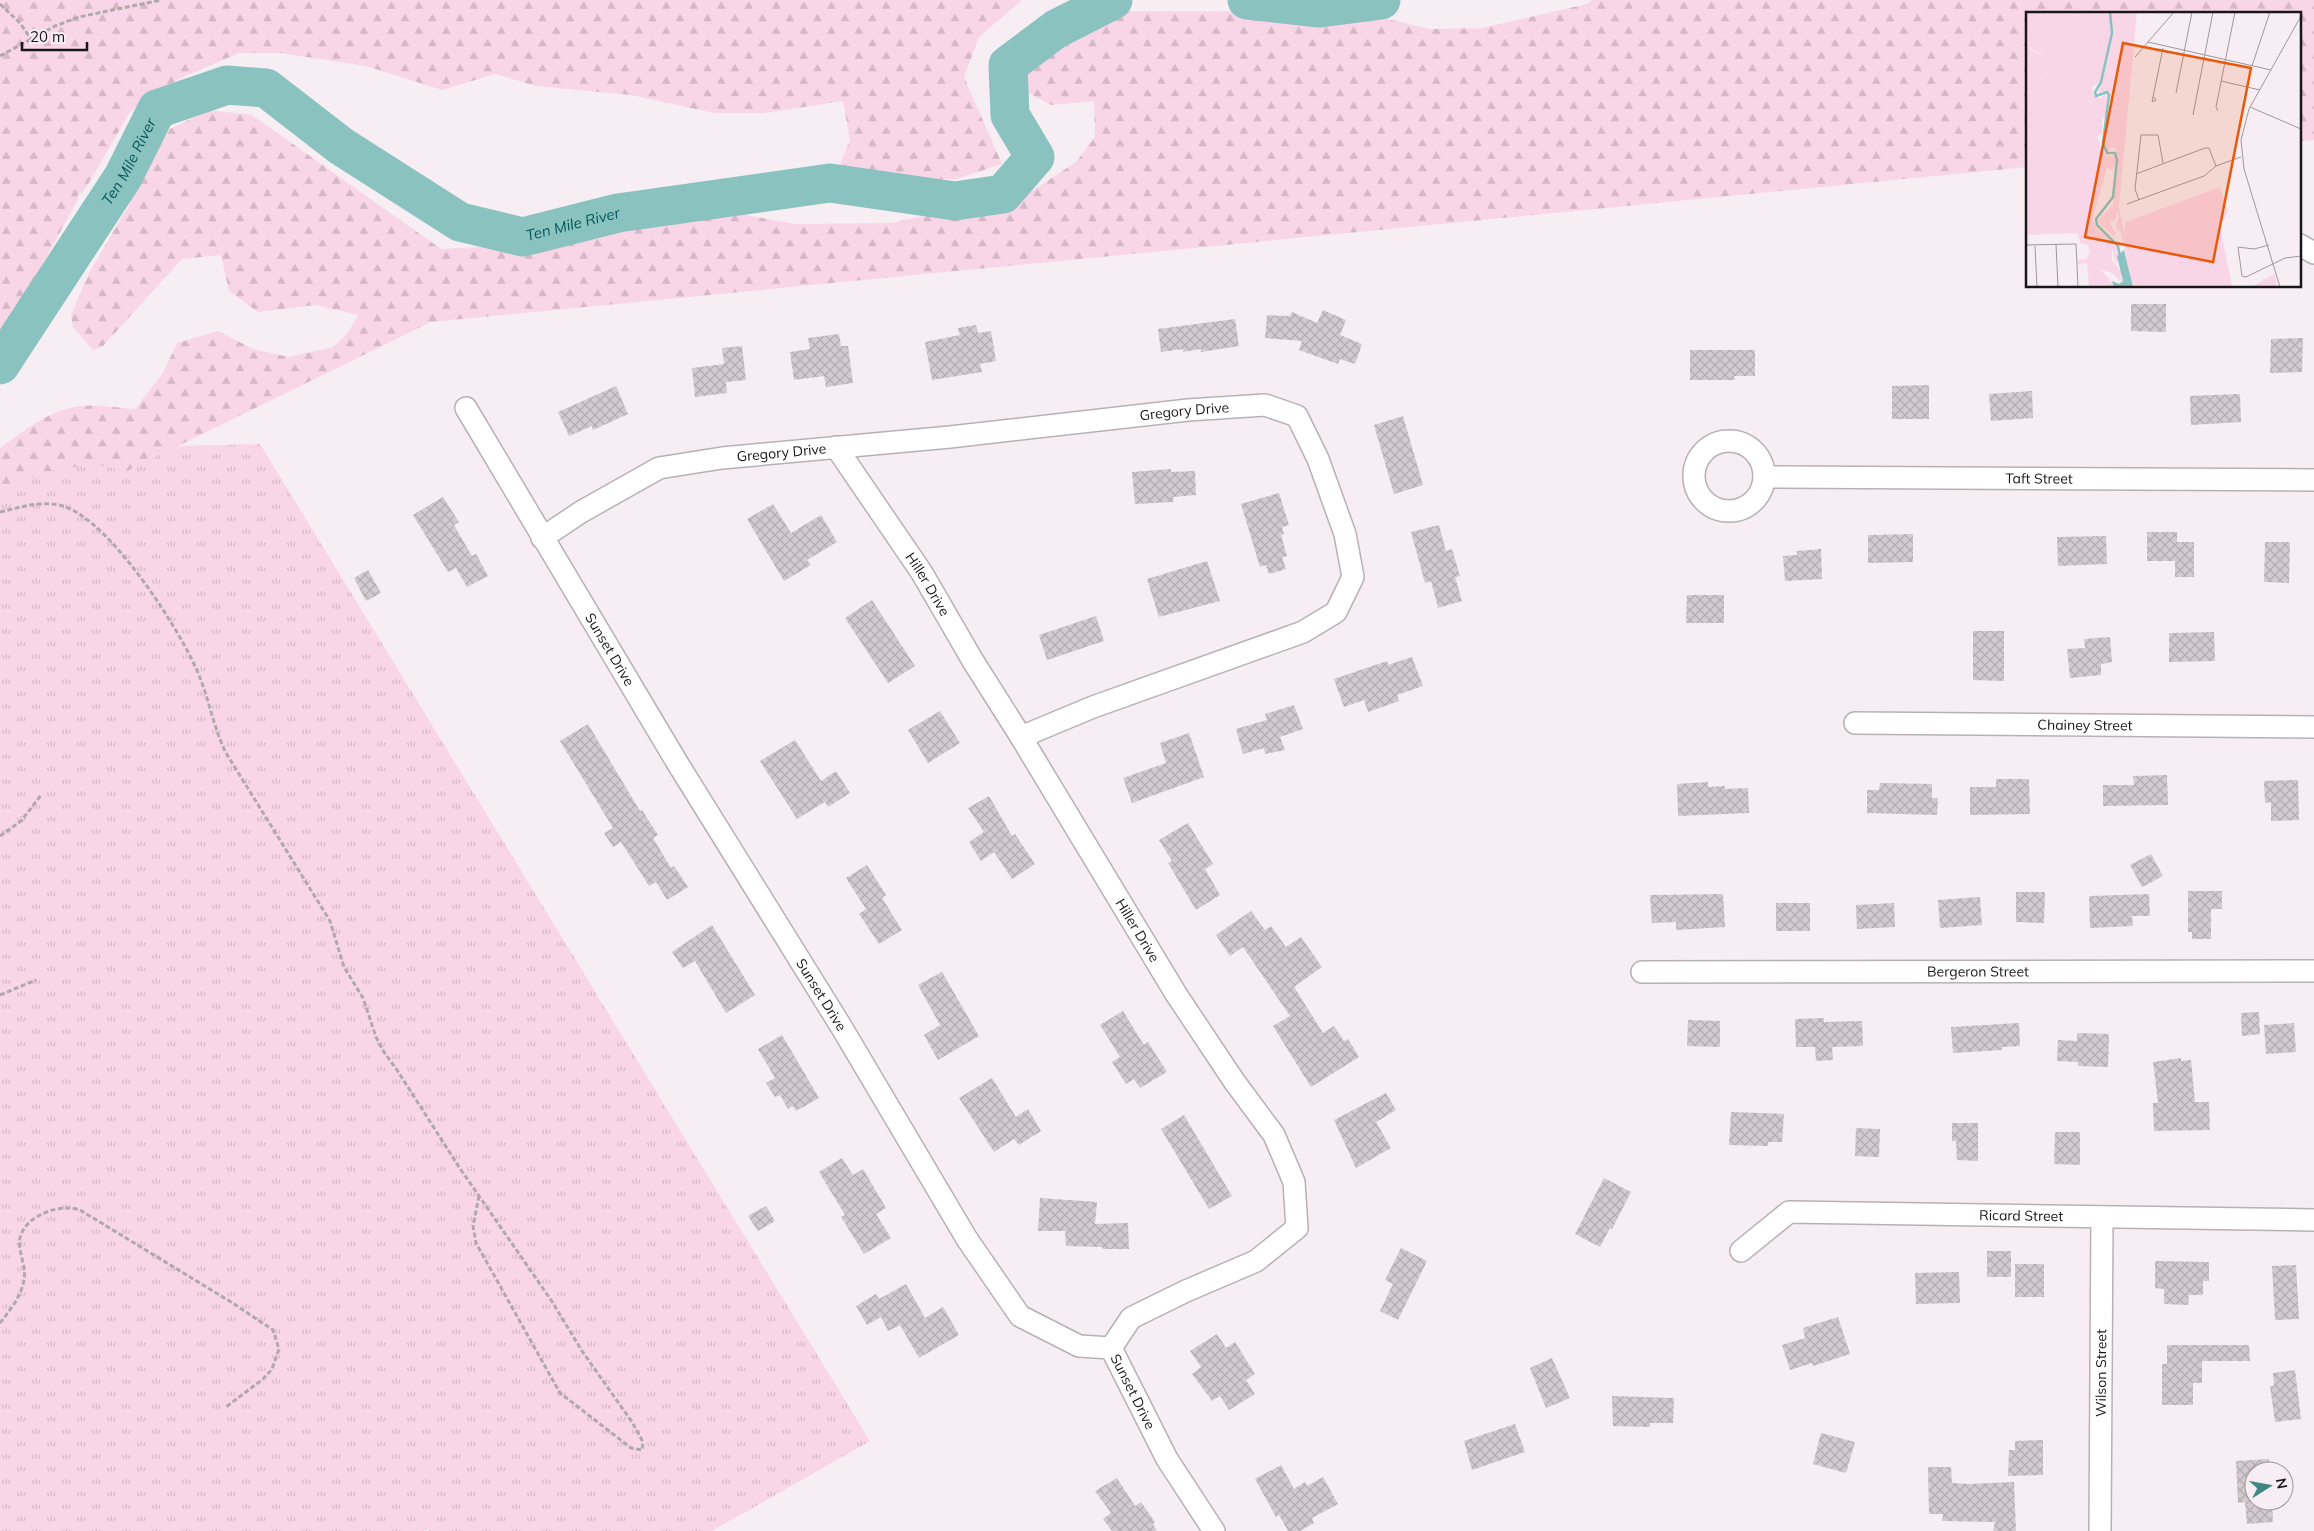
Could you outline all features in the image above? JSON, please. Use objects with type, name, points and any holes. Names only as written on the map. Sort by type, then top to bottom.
[{"type":"street","points":[[2302,246],[2314,254]]},
{"type":"street","name":"Gregory Drive","points":[[542,538],[581,512],[659,468],[722,458],[1207,409],[1265,405],[1297,416],[1318,459],[1345,534],[1353,577],[1336,612],[1303,632],[1093,707],[1021,737]]},
{"type":"street","name":"Sunset Drive","points":[[466,408],[678,764],[842,1028],[957,1222],[1020,1316],[1079,1346],[1111,1348],[1167,1459],[1214,1531]]},
{"type":"street","name":"Hiller Drive","points":[[836,447],[922,573],[972,661],[1021,737],[1176,994],[1234,1081],[1274,1135],[1294,1182],[1297,1228],[1256,1261],[1186,1290],[1131,1318],[1111,1348]]},
{"type":"street","name":"Taft Street","points":[[1764,477],[2314,480]]},
{"type":"street","name":"Chainey Street","points":[[1855,723],[2314,727]]},
{"type":"street","name":"Bergeron Street","points":[[1642,972],[2314,971]]},
{"type":"street","name":"Ricard Street","points":[[1740,1251],[1789,1212],[2314,1220]]},
{"type":"street","name":"Wilson Street","points":[[2100,1531],[2102,1217]]},
{"type":"path","points":[[0,56],[31,39],[79,17],[161,0]]},
{"type":"path","points":[[0,4],[20,23],[31,39]]},
{"type":"path","points":[[0,512],[47,503],[69,508],[88,520],[108,538],[133,567],[185,645],[200,678],[226,754],[330,922],[344,967],[363,998],[376,1037],[384,1052],[479,1196],[551,1300],[582,1351],[632,1422],[643,1442],[642,1450],[635,1450],[625,1443],[578,1408],[555,1387],[476,1244],[473,1226],[474,1210],[479,1196]]},
{"type":"path","points":[[0,836],[21,821],[42,794]]},
{"type":"path","points":[[0,995],[36,980]]},
{"type":"path","points":[[0,1323],[14,1304],[24,1280],[24,1262],[19,1241],[22,1231],[35,1219],[56,1208],[80,1210],[231,1302],[273,1330],[279,1349],[272,1369],[263,1379],[226,1407]]},
{"type":"green space","points":[[0,0],[1022,0],[979,37],[964,77],[1002,164],[956,179],[871,180],[835,176],[850,140],[843,101],[765,113],[714,113],[631,95],[536,86],[495,74],[442,90],[366,66],[281,53],[239,53],[181,78],[130,112],[87,186],[82,193],[78,194],[78,199],[0,342]]},
{"type":"green space","points":[[1592,0],[2314,0],[2314,140],[2302,141],[2302,12],[2026,12],[2026,167],[431,322],[127,471],[93,464],[45,472],[0,495],[0,448],[48,416],[69,408],[94,405],[135,409],[163,373],[177,343],[218,331],[253,349],[289,357],[333,347],[347,334],[358,315],[315,305],[258,312],[229,291],[221,255],[182,259],[103,346],[93,350],[73,327],[71,315],[89,273],[129,205],[140,177],[170,129],[209,110],[252,115],[441,249],[561,243],[710,208],[794,224],[891,223],[1029,193],[1076,162],[1095,137],[1094,101],[1051,105],[1021,89],[1014,80],[1029,47],[1067,24],[1114,11],[1298,12],[1379,17],[1430,29],[1482,28],[1587,4]]},
{"type":"green space","points":[[260,444],[870,1441],[712,1531],[429,1531],[428,1529],[422,1531],[0,1531],[0,459],[24,451]]},
{"type":"building","points":[[2131,304],[2166,304],[2166,332],[2131,331]]},
{"type":"building","points":[[1323,310],[1346,320],[1340,335],[1362,344],[1355,364],[1340,359],[1338,364],[1299,350],[1302,341],[1265,338],[1267,315],[1290,316],[1292,312],[1317,323]]},
{"type":"building","points":[[1235,319],[1239,346],[1201,352],[1201,349],[1183,352],[1183,349],[1161,352],[1158,329]]},
{"type":"building","points":[[976,325],[978,333],[991,331],[996,361],[980,364],[982,372],[932,380],[925,342],[960,335],[958,328]]},
{"type":"building","points":[[839,334],[841,346],[848,346],[853,383],[826,387],[824,376],[794,380],[790,352],[810,349],[808,338]]},
{"type":"building","points":[[2303,338],[2302,372],[2270,373],[2271,339]]},
{"type":"building","points":[[742,346],[746,380],[726,382],[727,393],[695,397],[692,368],[724,364],[722,348]]},
{"type":"building","points":[[1690,350],[1755,350],[1755,376],[1734,376],[1735,380],[1690,380]]},
{"type":"building","points":[[1929,385],[1929,419],[1892,419],[1892,386]]},
{"type":"building","points":[[616,386],[628,414],[593,430],[592,426],[569,436],[558,412]]},
{"type":"building","points":[[2032,391],[2033,418],[1991,421],[1989,394]]},
{"type":"building","points":[[2240,394],[2241,422],[2191,425],[2190,396]]},
{"type":"building","points":[[1403,416],[1423,485],[1394,494],[1374,425]]},
{"type":"building","points":[[1171,469],[1171,472],[1195,471],[1196,495],[1173,497],[1174,502],[1135,504],[1132,472]]},
{"type":"building","points":[[1279,493],[1289,525],[1282,527],[1284,534],[1281,535],[1287,556],[1282,557],[1286,569],[1269,574],[1266,565],[1260,567],[1241,504]]},
{"type":"building","points":[[443,497],[459,522],[454,525],[472,556],[476,554],[488,576],[467,587],[456,568],[448,572],[413,515]]},
{"type":"building","points":[[773,504],[791,533],[821,515],[837,542],[807,560],[811,565],[784,581],[747,519]]},
{"type":"building","points":[[1439,525],[1446,551],[1452,549],[1460,576],[1455,577],[1462,601],[1438,608],[1431,581],[1425,583],[1411,532]]},
{"type":"building","points":[[2147,532],[2177,532],[2177,542],[2194,542],[2194,577],[2175,577],[2175,561],[2147,561]]},
{"type":"building","points":[[1913,534],[1913,562],[1868,563],[1868,535]]},
{"type":"building","points":[[2106,536],[2107,564],[2058,566],[2057,537]]},
{"type":"building","points":[[2265,542],[2290,542],[2289,583],[2264,582]]},
{"type":"building","points":[[1821,549],[1822,579],[1785,581],[1783,556],[1797,555],[1797,551]]},
{"type":"building","points":[[1207,561],[1220,601],[1159,617],[1147,579]]},
{"type":"building","points":[[368,570],[381,593],[366,601],[354,578]]},
{"type":"building","points":[[1687,595],[1724,595],[1724,623],[1686,623]]},
{"type":"building","points":[[872,600],[915,666],[888,683],[845,618]]},
{"type":"building","points":[[1096,616],[1104,641],[1047,660],[1039,635]]},
{"type":"building","points":[[1973,631],[2004,631],[2004,681],[1973,680]]},
{"type":"building","points":[[2214,632],[2215,661],[2169,662],[2169,633]]},
{"type":"building","points":[[2110,637],[2112,662],[2101,664],[2101,675],[2070,678],[2067,649],[2085,648],[2084,639]]},
{"type":"building","points":[[1412,657],[1423,686],[1397,695],[1399,701],[1368,712],[1364,700],[1344,707],[1334,679],[1387,661],[1388,665]]},
{"type":"building","points":[[1294,705],[1303,729],[1280,737],[1285,750],[1265,754],[1264,748],[1243,754],[1236,729],[1267,720],[1265,714]]},
{"type":"building","points":[[940,711],[960,743],[928,763],[908,730]]},
{"type":"building","points":[[588,724],[640,811],[642,810],[658,835],[653,838],[671,868],[674,866],[688,887],[667,900],[656,882],[649,886],[621,842],[613,847],[604,833],[613,828],[560,741]]},
{"type":"building","points":[[1189,733],[1204,777],[1132,803],[1123,778],[1166,763],[1160,743]]},
{"type":"building","points":[[795,740],[821,781],[836,771],[850,793],[828,807],[825,802],[797,819],[760,761]]},
{"type":"building","points":[[2167,775],[2168,805],[2103,806],[2103,785],[2134,785],[2133,776]]},
{"type":"building","points":[[1996,779],[2029,779],[2030,814],[1970,815],[1970,787],[1996,787]]},
{"type":"building","points":[[2298,780],[2299,820],[2271,821],[2271,802],[2265,803],[2264,781]]},
{"type":"building","points":[[1708,782],[1708,787],[1725,786],[1725,789],[1748,788],[1749,813],[1678,816],[1677,784]]},
{"type":"building","points":[[1880,783],[1932,784],[1932,798],[1938,798],[1937,815],[1867,813],[1867,790],[1879,790]]},
{"type":"building","points":[[989,796],[1012,836],[1015,834],[1035,864],[1012,879],[994,852],[981,861],[969,842],[984,832],[968,808]]},
{"type":"building","points":[[1188,823],[1213,864],[1205,869],[1220,895],[1196,910],[1168,863],[1172,861],[1159,840]]},
{"type":"building","points":[[2151,854],[2163,876],[2142,887],[2130,865]]},
{"type":"building","points":[[867,865],[886,895],[882,898],[902,930],[879,944],[859,914],[866,909],[846,878]]},
{"type":"building","points":[[2188,891],[2222,891],[2222,909],[2211,909],[2211,939],[2192,939],[2192,932],[2188,932]]},
{"type":"building","points":[[2016,892],[2045,892],[2044,923],[2016,922]]},
{"type":"building","points":[[1723,894],[1725,927],[1676,930],[1676,922],[1652,923],[1650,895]]},
{"type":"building","points":[[2149,894],[2150,916],[2132,916],[2133,926],[2090,928],[2089,896]]},
{"type":"building","points":[[1980,897],[1982,925],[1940,928],[1938,900]]},
{"type":"building","points":[[1776,903],[1810,903],[1810,931],[1776,931]]},
{"type":"building","points":[[1894,903],[1895,927],[1857,929],[1856,905]]},
{"type":"building","points":[[1251,911],[1265,930],[1271,926],[1286,947],[1301,937],[1322,967],[1294,987],[1323,1033],[1334,1026],[1344,1041],[1348,1039],[1359,1057],[1311,1087],[1273,1026],[1290,1016],[1243,947],[1230,956],[1216,935]]},
{"type":"building","points":[[712,925],[755,995],[726,1013],[695,961],[683,968],[672,952]]},
{"type":"building","points":[[942,972],[979,1036],[938,1060],[924,1035],[940,1025],[918,985]]},
{"type":"building","points":[[1123,1011],[1144,1045],[1148,1042],[1167,1072],[1140,1088],[1134,1079],[1126,1084],[1112,1062],[1120,1057],[1100,1025]]},
{"type":"building","points":[[2259,1012],[2260,1034],[2242,1036],[2241,1013]]},
{"type":"building","points":[[1824,1018],[1824,1022],[1862,1021],[1863,1046],[1832,1047],[1833,1060],[1816,1061],[1815,1047],[1796,1047],[1795,1019]]},
{"type":"building","points":[[1688,1020],[1720,1021],[1720,1047],[1687,1046]]},
{"type":"building","points":[[2019,1023],[2020,1046],[2002,1047],[2002,1050],[1953,1053],[1951,1027]]},
{"type":"building","points":[[2294,1023],[2296,1052],[2266,1054],[2264,1025]]},
{"type":"building","points":[[2077,1033],[2109,1034],[2108,1067],[2078,1066],[2078,1062],[2057,1061],[2058,1040],[2077,1041]]},
{"type":"building","points":[[782,1035],[819,1098],[796,1111],[793,1106],[788,1109],[780,1095],[775,1097],[766,1083],[775,1078],[758,1049]]},
{"type":"building","points":[[2181,1058],[2181,1061],[2191,1060],[2195,1102],[2209,1102],[2210,1130],[2154,1131],[2153,1103],[2158,1103],[2153,1062]]},
{"type":"building","points":[[992,1078],[1016,1117],[1028,1109],[1041,1131],[1019,1145],[1014,1139],[994,1152],[959,1098]]},
{"type":"building","points":[[1386,1093],[1396,1110],[1376,1122],[1391,1148],[1356,1168],[1334,1120]]},
{"type":"building","points":[[1731,1112],[1784,1114],[1782,1142],[1768,1142],[1768,1146],[1729,1145]]},
{"type":"building","points":[[1184,1115],[1232,1196],[1209,1209],[1161,1129]]},
{"type":"building","points":[[1952,1123],[1978,1123],[1978,1161],[1957,1160],[1956,1141],[1952,1141]]},
{"type":"building","points":[[1856,1128],[1880,1129],[1879,1157],[1855,1156]]},
{"type":"building","points":[[2055,1132],[2080,1132],[2080,1165],[2054,1164]]},
{"type":"building","points":[[842,1158],[853,1175],[863,1169],[886,1208],[876,1214],[891,1238],[864,1254],[841,1217],[845,1215],[819,1172]]},
{"type":"building","points":[[1604,1178],[1631,1192],[1612,1229],[1610,1228],[1600,1247],[1575,1234]]},
{"type":"building","points":[[1040,1198],[1097,1202],[1095,1224],[1128,1223],[1129,1249],[1066,1246],[1065,1231],[1038,1231]]},
{"type":"building","points":[[766,1206],[775,1221],[758,1231],[748,1216]]},
{"type":"building","points":[[1401,1248],[1427,1261],[1398,1320],[1380,1311],[1393,1284],[1385,1280]]},
{"type":"building","points":[[1987,1251],[2011,1251],[2011,1277],[1987,1277]]},
{"type":"building","points":[[2155,1261],[2209,1262],[2209,1281],[2203,1281],[2203,1295],[2189,1295],[2188,1305],[2164,1304],[2164,1289],[2155,1288]]},
{"type":"building","points":[[2015,1264],[2044,1264],[2044,1297],[2015,1297]]},
{"type":"building","points":[[2296,1265],[2299,1319],[2275,1320],[2272,1266]]},
{"type":"building","points":[[1959,1272],[1960,1303],[1916,1304],[1915,1273]]},
{"type":"building","points":[[906,1284],[925,1318],[943,1307],[959,1335],[919,1358],[900,1325],[888,1331],[881,1317],[867,1325],[856,1306],[876,1294],[879,1299]]},
{"type":"building","points":[[1838,1317],[1850,1354],[1813,1366],[1812,1363],[1790,1370],[1782,1345],[1805,1338],[1803,1328]]},
{"type":"building","points":[[1217,1334],[1226,1348],[1235,1342],[1255,1374],[1246,1380],[1255,1394],[1229,1410],[1220,1396],[1212,1401],[1192,1374],[1201,1367],[1190,1351]]},
{"type":"building","points":[[2167,1345],[2249,1345],[2250,1361],[2202,1361],[2202,1383],[2193,1383],[2193,1405],[2162,1405],[2162,1364],[2167,1364]]},
{"type":"building","points":[[1552,1358],[1570,1398],[1546,1408],[1530,1368]]},
{"type":"building","points":[[2295,1370],[2301,1419],[2275,1422],[2270,1386],[2274,1386],[2273,1373]]},
{"type":"building","points":[[1612,1396],[1674,1398],[1673,1423],[1650,1423],[1650,1427],[1613,1426]]},
{"type":"building","points":[[1515,1424],[1525,1452],[1472,1470],[1464,1441]]},
{"type":"building","points":[[1821,1433],[1855,1442],[1846,1473],[1813,1464]]},
{"type":"building","points":[[2043,1440],[2043,1475],[2008,1476],[2009,1450],[2015,1450],[2015,1441]]},
{"type":"building","points":[[2269,1459],[2269,1461],[2244,1461],[2244,1502],[2238,1503],[2236,1461]]},
{"type":"building","points":[[1281,1465],[1294,1489],[1305,1482],[1307,1486],[1323,1477],[1338,1504],[1312,1518],[1314,1523],[1300,1531],[1288,1531],[1279,1515],[1276,1517],[1255,1479]]},
{"type":"building","points":[[1928,1467],[1951,1467],[1952,1483],[2014,1482],[2016,1531],[1993,1531],[1995,1522],[1942,1521],[1943,1514],[1929,1514]]},
{"type":"building","points":[[1117,1478],[1135,1506],[1141,1502],[1155,1522],[1153,1524],[1157,1531],[1112,1531],[1103,1519],[1111,1513],[1095,1491]]},
{"type":"building","points":[[2246,1511],[2272,1511],[2273,1522],[2247,1524]]},
{"type":"waterway","name":"Ten Mile River","points":[[0,365],[123,177],[157,109],[227,85],[266,88],[341,146],[460,222],[523,237],[618,213],[830,183],[955,201],[1003,194],[1035,157],[1010,115],[1008,65],[1056,29],[1113,0]]},
{"type":"waterway","name":"Ten Mile River","points":[[1247,0],[1320,8],[1381,0]]}]
